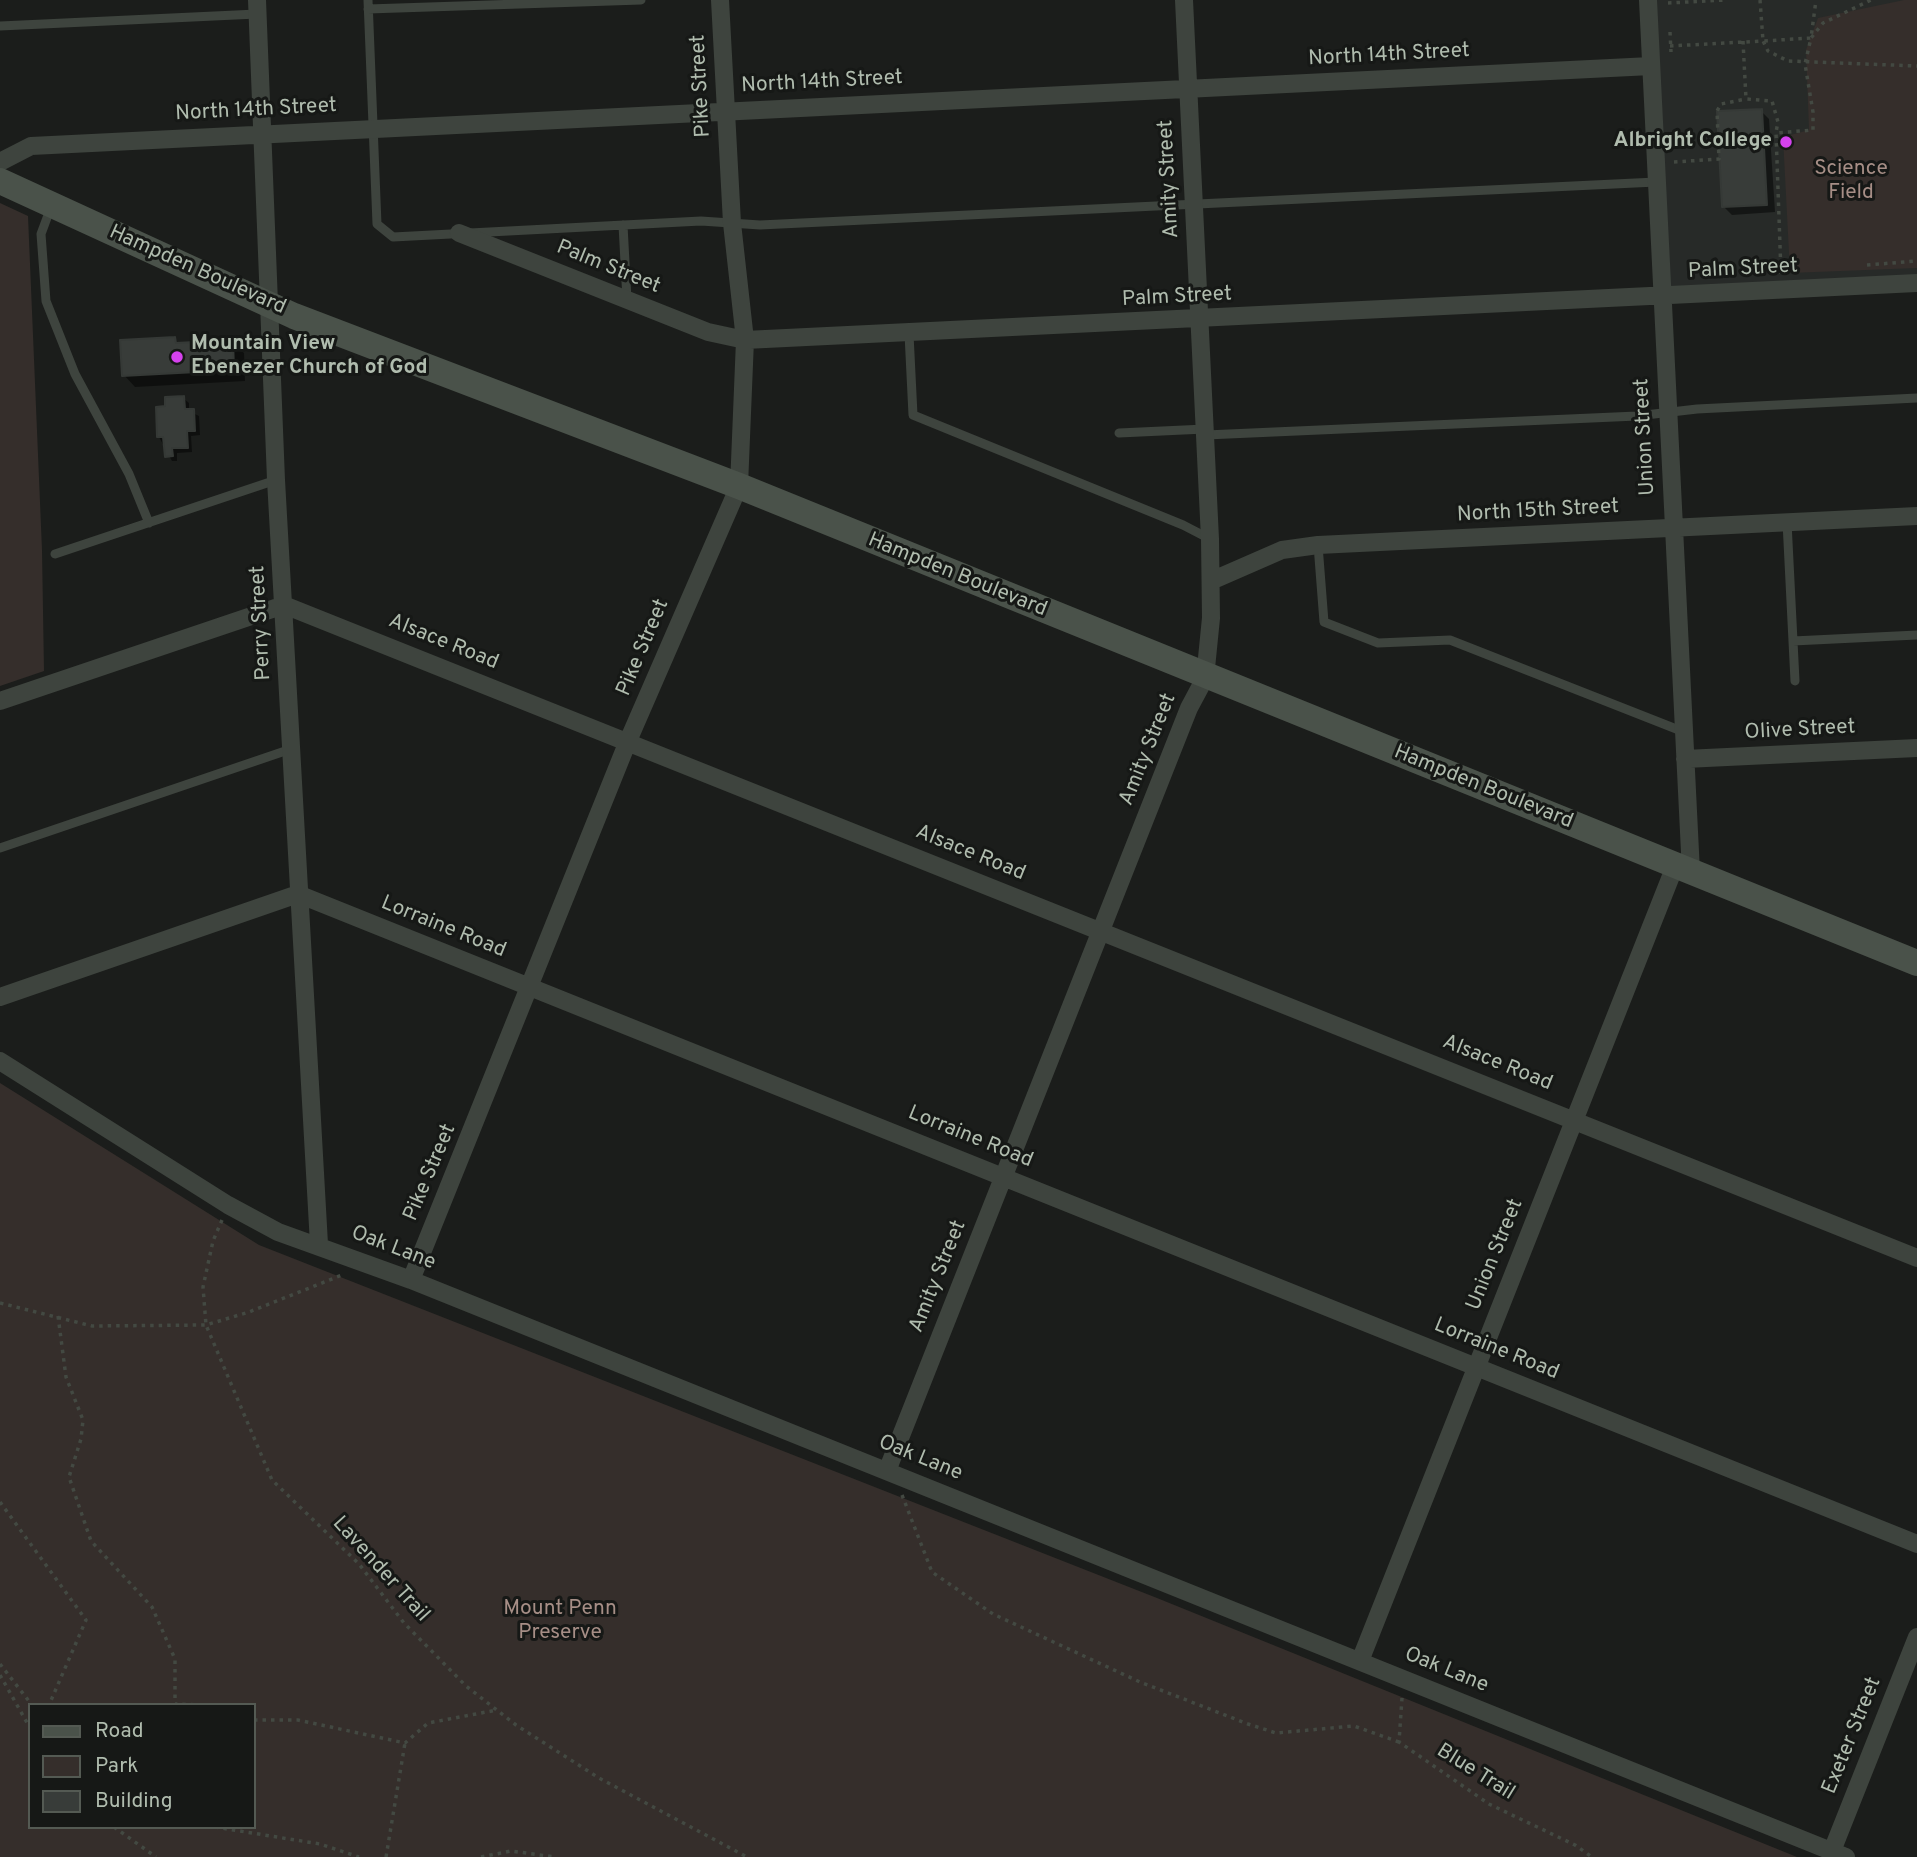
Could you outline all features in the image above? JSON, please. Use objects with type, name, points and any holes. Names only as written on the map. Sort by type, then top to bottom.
[{"type":"main road","name":"Hampden Boulevard","points":[[0,181],[269,304],[738,486],[1205,678],[1917,963]]},
{"type":"street","name":"Pike Street","points":[[411,1280],[531,988],[628,741],[738,486],[745,340],[732,223],[720,0]]},
{"type":"street","name":"Amity Street","points":[[893,1473],[1003,1176],[1189,708],[1205,678],[1211,618],[1210,539],[1184,0]]},
{"type":"street","name":"Union Street","points":[[1360,1661],[1574,1120],[1683,869],[1684,732],[1648,0]]},
{"type":"street","name":"Perry Street","points":[[257,7],[276,480],[319,1244]]},
{"type":"street","name":"North 14th Street","points":[[0,162],[31,146],[373,127],[1651,66]]},
{"type":"street","name":"Palm Street","points":[[459,233],[708,332],[745,340],[1662,297],[1781,282],[1917,283]]},
{"type":"street","name":"North 15th Street","points":[[1210,581],[1282,550],[1318,545],[1917,516]]},
{"type":"street","points":[[0,701],[284,605]]},
{"type":"street","name":"Alsace Road","points":[[284,605],[1917,1258]]},
{"type":"street","name":"Olive Street","points":[[1685,759],[1917,748]]},
{"type":"street","points":[[0,997],[298,894]]},
{"type":"street","name":"Lorraine Road","points":[[298,894],[1917,1544]]},
{"type":"street","name":"Oak Lane","points":[[0,1061],[228,1205],[278,1232],[319,1244],[411,1280],[1839,1854]]},
{"type":"street","name":"Exeter Street","points":[[1839,1854],[1917,1637]]},
{"type":"lane","points":[[641,0],[368,5],[377,224],[393,237],[623,225],[760,225],[1656,182]]},
{"type":"lane","points":[[0,26],[257,7]]},
{"type":"lane","points":[[51,205],[41,234],[46,301],[75,374],[129,474],[149,523]]},
{"type":"lane","points":[[623,225],[627,300]]},
{"type":"lane","points":[[909,334],[913,415],[1183,525],[1210,539]]},
{"type":"lane","points":[[1119,433],[1292,433],[1917,398]]},
{"type":"lane","points":[[55,554],[276,480]]},
{"type":"lane","points":[[1787,522],[1796,681]]},
{"type":"lane","points":[[1318,545],[1324,622],[1378,643],[1450,640],[1684,732]]},
{"type":"lane","points":[[1793,641],[1917,635]]},
{"type":"lane","points":[[0,848],[291,749]]},
{"type":"path","points":[[1669,14],[1668,1],[1726,0]]},
{"type":"path","points":[[1760,0],[1763,41],[1768,51],[1788,61],[1805,64],[1917,66]]},
{"type":"path","points":[[1776,133],[1813,130],[1805,64],[1816,0]]},
{"type":"path","points":[[1670,47],[1811,38],[1823,23],[1871,0]]},
{"type":"path","points":[[1669,25],[1671,59]]},
{"type":"path","points":[[1743,41],[1746,99]]},
{"type":"path","points":[[1674,162],[1719,159],[1717,111],[1721,104],[1746,99],[1772,101],[1778,121],[1776,133],[1781,282]]},
{"type":"path","points":[[1673,149],[1674,175]]},
{"type":"path","points":[[1768,275],[1781,282]]},
{"type":"path","name":"Lavender Trail","points":[[228,1205],[213,1241],[203,1287],[206,1325],[272,1480],[359,1564],[404,1623],[466,1686],[497,1710],[599,1778],[747,1857]]},
{"type":"path","points":[[0,1303],[92,1326],[206,1325],[249,1312],[338,1277],[361,1261]]},
{"type":"path","points":[[58,1317],[66,1377],[83,1420],[81,1439],[69,1477],[91,1541],[152,1607],[175,1659],[175,1703]]},
{"type":"path","name":"Blue Trail","points":[[893,1473],[932,1572],[992,1614],[1140,1682],[1248,1724],[1276,1732],[1354,1726],[1399,1742],[1489,1804],[1575,1845],[1591,1857]]},
{"type":"path","points":[[0,1502],[86,1620],[50,1703]]},
{"type":"path","points":[[0,1664],[30,1703]]},
{"type":"path","points":[[0,1675],[28,1724]]},
{"type":"path","points":[[1399,1742],[1405,1679]]},
{"type":"path","points":[[386,1857],[405,1743],[428,1723],[497,1710]]},
{"type":"path","points":[[256,1720],[299,1720],[405,1743]]},
{"type":"path","points":[[117,1829],[156,1857]]},
{"type":"path","points":[[227,1829],[320,1844],[359,1857]]},
{"type":"path","points":[[481,1857],[511,1851],[555,1857]]},
{"type":"shaded area","name":"Albright College","points":[[1648,0],[1917,0],[1917,283],[1662,297]]},
{"type":"green space","name":"Science Field","points":[[1904,0],[1917,0],[1917,268],[1790,273],[1783,137],[1809,130],[1806,50],[1818,18]]},
{"type":"green space","points":[[0,203],[28,216],[42,550],[44,671],[0,686]]},
{"type":"green space","name":"Mount Penn Preserve","points":[[0,1083],[259,1245],[1157,1598],[1797,1857],[0,1857]]},
{"type":"building","points":[[1762,109],[1767,205],[1722,207],[1717,111]]},
{"type":"building","name":"Mountain View Ebenezer Church of God","points":[[175,337],[176,343],[233,340],[234,370],[122,376],[120,340]]},
{"type":"building","points":[[184,396],[185,409],[194,409],[195,431],[187,431],[188,448],[172,448],[173,456],[165,457],[163,437],[157,437],[156,407],[165,406],[165,397]]},
{"type":"place","name":"Albright College","points":[[1786,142]]},
{"type":"place","name":"Mountain View Ebenezer Church of God","points":[[177,357]]}]
